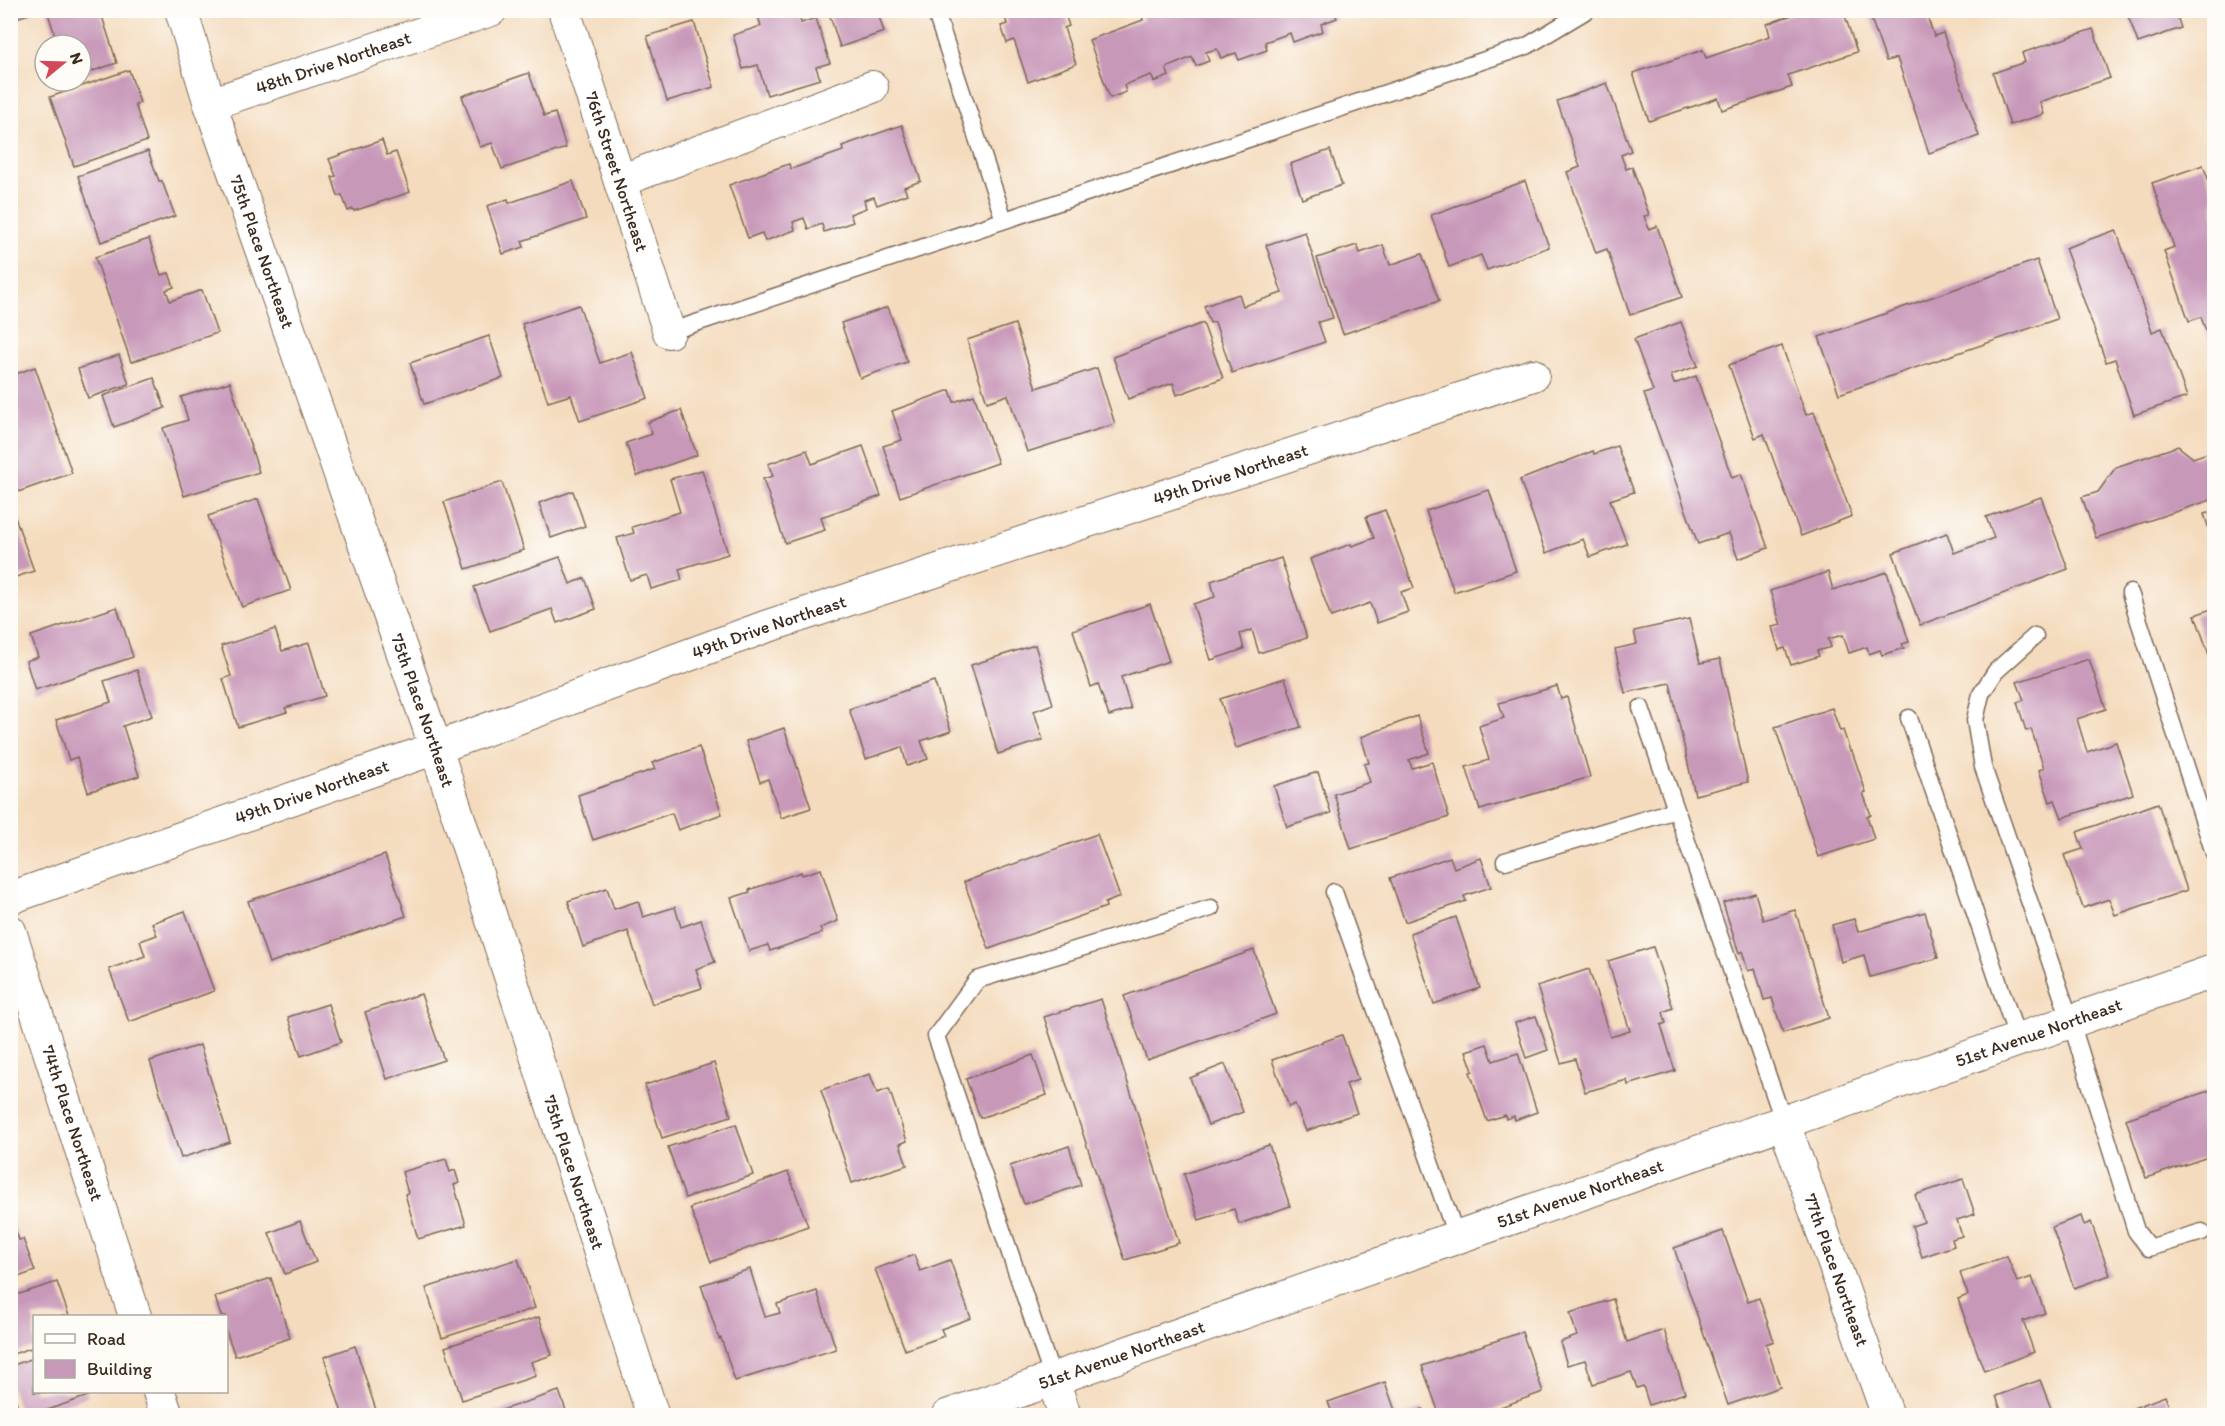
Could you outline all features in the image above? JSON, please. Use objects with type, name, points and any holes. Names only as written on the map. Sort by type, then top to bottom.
[{"type":"street","name":"75th Place Northeast","points":[[181,10],[210,104],[436,748],[653,1416]]},
{"type":"street","name":"48th Drive Northeast","points":[[210,104],[491,10]]},
{"type":"street","name":"76th Street Northeast","points":[[564,10],[669,332]]},
{"type":"street","points":[[620,181],[872,87]]},
{"type":"street","name":"49th Drive Northeast","points":[[10,898],[436,748],[765,627],[1533,375]]},
{"type":"street","name":"74th Place Northeast","points":[[10,932],[134,1315]]},
{"type":"street","name":"51st Avenue Northeast","points":[[948,1416],[2214,971]]},
{"type":"street","name":"77th Place Northeast","points":[[1784,1123],[1888,1416]]},
{"type":"street","points":[[1053,1379],[1065,1416]]},
{"type":"street","points":[[159,1393],[167,1416]]},
{"type":"lane","points":[[935,10],[1004,220]]},
{"type":"lane","points":[[669,332],[1527,46],[1587,10]]},
{"type":"lane","points":[[2130,593],[2214,853]]},
{"type":"lane","points":[[2035,636],[1996,671],[1980,694],[1975,720],[1983,767],[2071,1022],[2136,1231],[2149,1248],[2202,1232]]},
{"type":"lane","points":[[1641,708],[1784,1123]]},
{"type":"lane","points":[[1909,718],[2018,1040]]},
{"type":"lane","points":[[1505,861],[1676,810]]},
{"type":"lane","points":[[1334,892],[1457,1238]]},
{"type":"lane","points":[[1053,1379],[936,1036],[977,980],[1211,908]]},
{"type":"building","points":[[10,10],[32,10],[32,13],[10,20]]},
{"type":"building","points":[[47,10],[100,10],[117,63],[93,71],[93,33],[54,33]]},
{"type":"building","points":[[756,10],[787,10],[788,17],[799,14],[801,23],[816,18],[830,63],[816,67],[820,79],[767,95],[758,65],[743,69],[733,35],[761,26]]},
{"type":"building","points":[[828,10],[877,10],[884,32],[840,47]]},
{"type":"building","points":[[1003,10],[1064,10],[1069,26],[1064,28],[1076,64],[1028,82],[1014,40],[1007,43],[1001,26],[1007,24]]},
{"type":"building","points":[[1334,10],[1337,18],[1321,24],[1323,31],[1293,42],[1290,33],[1265,42],[1267,50],[1239,60],[1236,53],[1221,58],[1217,49],[1206,52],[1209,61],[1196,66],[1192,57],[1166,68],[1169,76],[1154,82],[1151,75],[1124,85],[1126,92],[1110,98],[1089,40],[1143,20],[1141,11]]},
{"type":"building","points":[[1806,10],[1843,10],[1857,52],[1788,75],[1792,87],[1722,110],[1718,98],[1649,121],[1633,73],[1703,50],[1706,58],[1770,36],[1767,24]]},
{"type":"building","points":[[1868,10],[1925,10],[1934,36],[1943,33],[1979,136],[1929,153],[1897,58],[1886,61]]},
{"type":"building","points":[[2126,10],[2175,10],[2181,28],[2138,43]]},
{"type":"building","points":[[694,22],[714,87],[667,101],[647,36]]},
{"type":"building","points":[[2093,29],[2110,78],[2040,102],[2044,114],[2010,125],[1993,73],[2025,62],[2022,53]]},
{"type":"building","points":[[129,70],[140,103],[135,104],[147,141],[74,166],[50,97],[62,93],[93,93],[93,82]]},
{"type":"building","points":[[529,73],[544,116],[555,113],[566,148],[502,169],[492,143],[480,147],[462,96]]},
{"type":"building","points":[[1607,83],[1631,151],[1621,155],[1626,169],[1632,167],[1649,215],[1644,216],[1649,229],[1657,226],[1682,297],[1630,315],[1607,249],[1596,253],[1567,172],[1580,167],[1557,101]]},
{"type":"building","points":[[902,125],[921,181],[904,187],[907,194],[877,205],[874,197],[864,200],[866,208],[850,214],[853,222],[824,232],[822,224],[808,229],[804,218],[793,222],[795,230],[765,241],[762,233],[748,238],[729,185],[789,164],[791,169],[843,151],[842,146]]},
{"type":"building","points":[[382,140],[387,155],[396,152],[410,192],[348,211],[342,195],[338,196],[332,177],[336,176],[329,159]]},
{"type":"building","points":[[1330,150],[1342,185],[1302,199],[1290,164]]},
{"type":"building","points":[[148,151],[175,216],[101,242],[78,176]]},
{"type":"building","points":[[2203,165],[2214,195],[2214,354],[2201,317],[2189,321],[2164,251],[2174,247],[2152,183]]},
{"type":"building","points":[[573,181],[586,219],[522,241],[524,247],[503,254],[487,206],[508,199],[509,203]]},
{"type":"building","points":[[1525,181],[1549,247],[1487,270],[1481,255],[1449,267],[1431,215]]},
{"type":"building","points":[[2116,230],[2152,332],[2162,328],[2187,397],[2134,415],[2115,359],[2106,362],[2065,248]]},
{"type":"building","points":[[1305,232],[1333,318],[1318,322],[1325,342],[1232,373],[1215,322],[1210,323],[1204,306],[1239,294],[1243,306],[1282,293],[1266,245]]},
{"type":"building","points":[[149,239],[161,275],[169,273],[174,287],[166,290],[170,301],[202,290],[217,333],[131,362],[95,257]]},
{"type":"building","points":[[1357,245],[1360,253],[1383,245],[1390,265],[1422,254],[1439,301],[1343,334],[1317,258]]},
{"type":"building","points":[[2037,260],[2057,319],[1839,394],[1819,337]]},
{"type":"building","points":[[579,305],[600,363],[632,352],[648,398],[580,421],[571,395],[548,402],[522,324]]},
{"type":"building","points":[[888,307],[907,362],[860,378],[841,323]]},
{"type":"building","points":[[1681,322],[1698,366],[1671,375],[1674,384],[1696,376],[1732,478],[1741,474],[1768,548],[1738,559],[1729,533],[1698,544],[1644,394],[1653,391],[1634,339]]},
{"type":"building","points":[[1203,323],[1223,378],[1177,395],[1173,383],[1128,399],[1113,357]]},
{"type":"building","points":[[1015,324],[1036,388],[1097,368],[1115,424],[1027,452],[1008,395],[987,402],[967,340]]},
{"type":"building","points":[[489,336],[503,378],[424,404],[410,363]]},
{"type":"building","points":[[1782,346],[1806,415],[1814,412],[1852,516],[1801,536],[1764,434],[1755,438],[1729,365]]},
{"type":"building","points":[[119,355],[129,384],[88,398],[78,369]]},
{"type":"building","points":[[35,367],[72,473],[18,492],[10,471],[10,376]]},
{"type":"building","points":[[154,378],[165,408],[114,427],[103,396]]},
{"type":"building","points":[[230,382],[259,472],[184,496],[163,428],[188,420],[181,397]]},
{"type":"building","points":[[950,390],[954,402],[974,395],[998,463],[900,497],[883,446],[902,440],[892,411]]},
{"type":"building","points":[[681,410],[697,455],[637,476],[626,443],[652,434],[648,422]]},
{"type":"building","points":[[863,446],[881,496],[821,517],[825,530],[785,543],[763,479],[773,476],[768,464],[807,450],[812,464]]},
{"type":"building","points":[[1617,446],[1634,492],[1610,500],[1627,544],[1590,557],[1583,539],[1546,553],[1520,480],[1593,451],[1594,454]]},
{"type":"building","points":[[2178,446],[2193,458],[2213,451],[2214,499],[2096,538],[2082,497],[2098,492],[2116,467]]},
{"type":"building","points":[[702,470],[728,554],[679,569],[682,580],[651,589],[647,575],[630,580],[617,538],[634,533],[632,527],[680,512],[670,479]]},
{"type":"building","points":[[502,482],[524,550],[466,569],[444,502]]},
{"type":"building","points":[[1489,490],[1516,571],[1454,592],[1426,511]]},
{"type":"building","points":[[573,491],[585,526],[551,538],[539,503]]},
{"type":"building","points":[[2041,497],[2068,569],[1920,625],[1893,553],[1947,533],[1954,553],[1994,538],[1986,517]]},
{"type":"building","points":[[258,499],[291,590],[242,607],[208,516]]},
{"type":"building","points":[[1385,510],[1414,588],[1401,592],[1408,612],[1377,623],[1370,603],[1331,617],[1310,559],[1374,538],[1366,517]]},
{"type":"building","points":[[2214,511],[2214,544],[2204,514]]},
{"type":"building","points":[[15,517],[34,571],[10,579],[10,518]]},
{"type":"building","points":[[560,557],[570,584],[585,578],[596,609],[557,623],[552,609],[490,631],[474,587]]},
{"type":"building","points":[[1281,558],[1307,638],[1259,653],[1252,630],[1240,634],[1244,649],[1211,660],[1193,604],[1215,597],[1211,581]]},
{"type":"building","points":[[1828,572],[1833,590],[1887,572],[1909,642],[1902,644],[1904,648],[1882,655],[1880,650],[1869,654],[1867,647],[1849,653],[1843,635],[1828,639],[1831,647],[1817,651],[1819,656],[1791,665],[1785,648],[1779,650],[1772,627],[1781,625],[1770,591]]},
{"type":"building","points":[[1150,604],[1169,661],[1121,677],[1131,709],[1109,716],[1098,684],[1091,687],[1073,630]]},
{"type":"building","points":[[117,607],[133,657],[35,690],[26,661],[38,657],[31,636]]},
{"type":"building","points":[[2214,608],[2214,669],[2195,615]]},
{"type":"building","points":[[1689,619],[1700,663],[1720,659],[1748,782],[1695,795],[1670,683],[1625,693],[1615,649],[1637,644],[1634,631]]},
{"type":"building","points":[[275,629],[282,651],[309,643],[325,696],[285,708],[287,712],[238,727],[223,679],[231,676],[221,646]]},
{"type":"building","points":[[1035,645],[1053,704],[1034,711],[1043,740],[998,754],[971,665]]},
{"type":"building","points":[[2089,659],[2106,709],[2077,719],[2087,752],[2116,742],[2133,794],[2062,818],[2055,800],[2050,802],[2039,770],[2044,768],[2031,729],[2026,731],[2017,702],[2024,700],[2017,682]]},
{"type":"building","points":[[137,670],[152,716],[123,726],[139,776],[88,792],[77,757],[69,760],[56,720],[111,702],[104,681]]},
{"type":"building","points":[[1285,678],[1301,727],[1236,748],[1220,699]]},
{"type":"building","points":[[934,681],[951,731],[921,741],[928,759],[907,766],[902,747],[866,759],[849,709]]},
{"type":"building","points":[[1557,686],[1561,699],[1567,697],[1590,777],[1480,810],[1466,767],[1489,760],[1479,726],[1504,718],[1499,703]]},
{"type":"building","points":[[1832,708],[1840,731],[1843,730],[1850,751],[1852,751],[1866,792],[1863,793],[1871,815],[1867,816],[1874,839],[1818,857],[1775,727]]},
{"type":"building","points":[[1417,716],[1429,753],[1409,760],[1412,768],[1432,762],[1449,817],[1351,849],[1334,794],[1370,782],[1364,764],[1369,763],[1361,737]]},
{"type":"building","points":[[784,728],[811,808],[781,818],[768,779],[760,782],[746,741]]},
{"type":"building","points":[[699,747],[722,814],[678,830],[672,813],[593,840],[578,795],[655,769],[652,763]]},
{"type":"building","points":[[1318,772],[1331,813],[1287,827],[1274,786]]},
{"type":"building","points":[[2158,803],[2187,890],[2115,915],[2109,899],[2083,908],[2064,855],[2083,849],[2077,832]]},
{"type":"building","points":[[1097,834],[1120,897],[1105,903],[1106,907],[989,949],[964,882]]},
{"type":"building","points":[[385,855],[406,916],[269,963],[248,901]]},
{"type":"building","points":[[1450,857],[1454,868],[1481,858],[1491,887],[1464,896],[1466,901],[1405,922],[1390,878]]},
{"type":"building","points":[[821,869],[838,921],[820,928],[822,933],[770,951],[768,945],[749,951],[731,898],[801,872],[802,875]]},
{"type":"building","points":[[607,888],[614,909],[638,901],[643,917],[675,907],[681,927],[701,920],[715,962],[696,969],[702,988],[652,1004],[628,931],[583,947],[568,901]]},
{"type":"building","points":[[1755,893],[1763,920],[1795,910],[1829,1018],[1783,1033],[1772,998],[1764,1000],[1755,968],[1748,971],[1742,951],[1739,953],[1723,903]]},
{"type":"building","points":[[185,911],[214,991],[129,1022],[109,969],[145,956],[140,941],[157,935],[152,923]]},
{"type":"building","points":[[1925,912],[1938,958],[1870,977],[1864,955],[1841,962],[1832,925],[1854,919],[1858,932]]},
{"type":"building","points":[[1456,917],[1480,988],[1434,1004],[1410,933]]},
{"type":"building","points":[[1653,947],[1673,1008],[1663,1012],[1666,1023],[1661,1025],[1675,1071],[1628,1085],[1627,1080],[1585,1092],[1575,1059],[1561,1063],[1537,986],[1589,969],[1610,1037],[1630,1031],[1608,961]]},
{"type":"building","points":[[1254,950],[1276,1014],[1147,1060],[1124,996]]},
{"type":"building","points":[[421,994],[444,1060],[387,1079],[365,1012]]},
{"type":"building","points":[[1101,999],[1179,1243],[1125,1260],[1044,1017]]},
{"type":"building","points":[[328,1004],[341,1042],[301,1056],[288,1017]]},
{"type":"building","points":[[1536,1016],[1548,1050],[1526,1058],[1515,1023]]},
{"type":"building","points":[[1342,1035],[1358,1080],[1346,1084],[1357,1113],[1306,1131],[1295,1104],[1289,1107],[1272,1060]]},
{"type":"building","points":[[1487,1044],[1493,1061],[1518,1053],[1537,1112],[1515,1120],[1514,1116],[1506,1119],[1505,1115],[1487,1121],[1470,1072],[1473,1071],[1466,1051]]},
{"type":"building","points":[[200,1045],[230,1142],[181,1158],[150,1061]]},
{"type":"building","points":[[1033,1055],[1047,1095],[980,1118],[966,1079]]},
{"type":"building","points":[[714,1063],[731,1116],[662,1138],[645,1085]]},
{"type":"building","points":[[1225,1064],[1243,1112],[1208,1125],[1190,1078]]},
{"type":"building","points":[[870,1074],[877,1093],[889,1089],[907,1141],[900,1144],[907,1165],[852,1183],[821,1090]]},
{"type":"building","points":[[2214,1089],[2214,1155],[2146,1178],[2126,1119]]},
{"type":"building","points":[[736,1124],[753,1175],[685,1198],[668,1147]]},
{"type":"building","points":[[1269,1145],[1290,1206],[1239,1224],[1234,1209],[1199,1220],[1184,1174]]},
{"type":"building","points":[[1069,1146],[1081,1185],[1024,1204],[1010,1166]]},
{"type":"building","points":[[446,1159],[450,1172],[455,1170],[459,1183],[454,1185],[466,1225],[418,1239],[405,1194],[408,1193],[402,1172]]},
{"type":"building","points":[[788,1172],[808,1226],[711,1262],[690,1208]]},
{"type":"building","points":[[1963,1179],[1975,1214],[1957,1220],[1962,1236],[1952,1239],[1954,1246],[1922,1257],[1912,1226],[1924,1222],[1915,1195]]},
{"type":"building","points":[[2081,1216],[2084,1225],[2091,1222],[2110,1275],[2074,1288],[2052,1227]]},
{"type":"building","points":[[11,1218],[19,1240],[23,1239],[35,1271],[10,1280]]},
{"type":"building","points":[[300,1221],[316,1262],[285,1274],[269,1233]]},
{"type":"building","points":[[1723,1231],[1748,1302],[1759,1298],[1774,1341],[1766,1344],[1780,1387],[1728,1405],[1674,1248]]},
{"type":"building","points":[[914,1255],[920,1271],[950,1260],[971,1318],[941,1329],[944,1336],[905,1350],[875,1269]]},
{"type":"building","points":[[2007,1256],[2017,1282],[2032,1277],[2045,1313],[2023,1321],[2034,1352],[1984,1371],[1958,1299],[1968,1295],[1960,1273]]},
{"type":"building","points":[[518,1259],[535,1308],[442,1338],[426,1288]]},
{"type":"building","points":[[750,1269],[765,1317],[780,1313],[777,1304],[817,1291],[836,1349],[735,1381],[701,1285]]},
{"type":"building","points":[[271,1278],[290,1338],[235,1356],[228,1337],[228,1315],[221,1315],[215,1297]]},
{"type":"building","points":[[57,1282],[69,1315],[33,1315],[33,1347],[10,1355],[10,1297]]},
{"type":"building","points":[[1613,1299],[1627,1342],[1664,1330],[1685,1393],[1649,1405],[1643,1386],[1637,1388],[1631,1372],[1593,1384],[1585,1360],[1567,1365],[1560,1342],[1577,1336],[1570,1313]]},
{"type":"building","points":[[539,1317],[552,1355],[531,1362],[536,1376],[462,1400],[445,1347]]},
{"type":"building","points":[[1522,1332],[1543,1392],[1475,1416],[1440,1416],[1422,1366]]},
{"type":"building","points":[[355,1346],[378,1416],[335,1416],[342,1413],[324,1357]]},
{"type":"building","points":[[33,1358],[33,1393],[86,1393],[88,1396],[30,1416],[21,1416],[10,1384],[10,1366]]},
{"type":"building","points":[[2040,1380],[2054,1416],[2003,1416],[1996,1396]]},
{"type":"building","points":[[1385,1382],[1397,1416],[1333,1416],[1328,1402]]},
{"type":"building","points":[[559,1391],[568,1416],[487,1416],[487,1415]]},
{"type":"building","points":[[2165,1396],[2173,1416],[2115,1416],[2115,1415]]},
{"type":"building","points":[[1423,1409],[1425,1416],[1405,1416],[1405,1415]]}]
